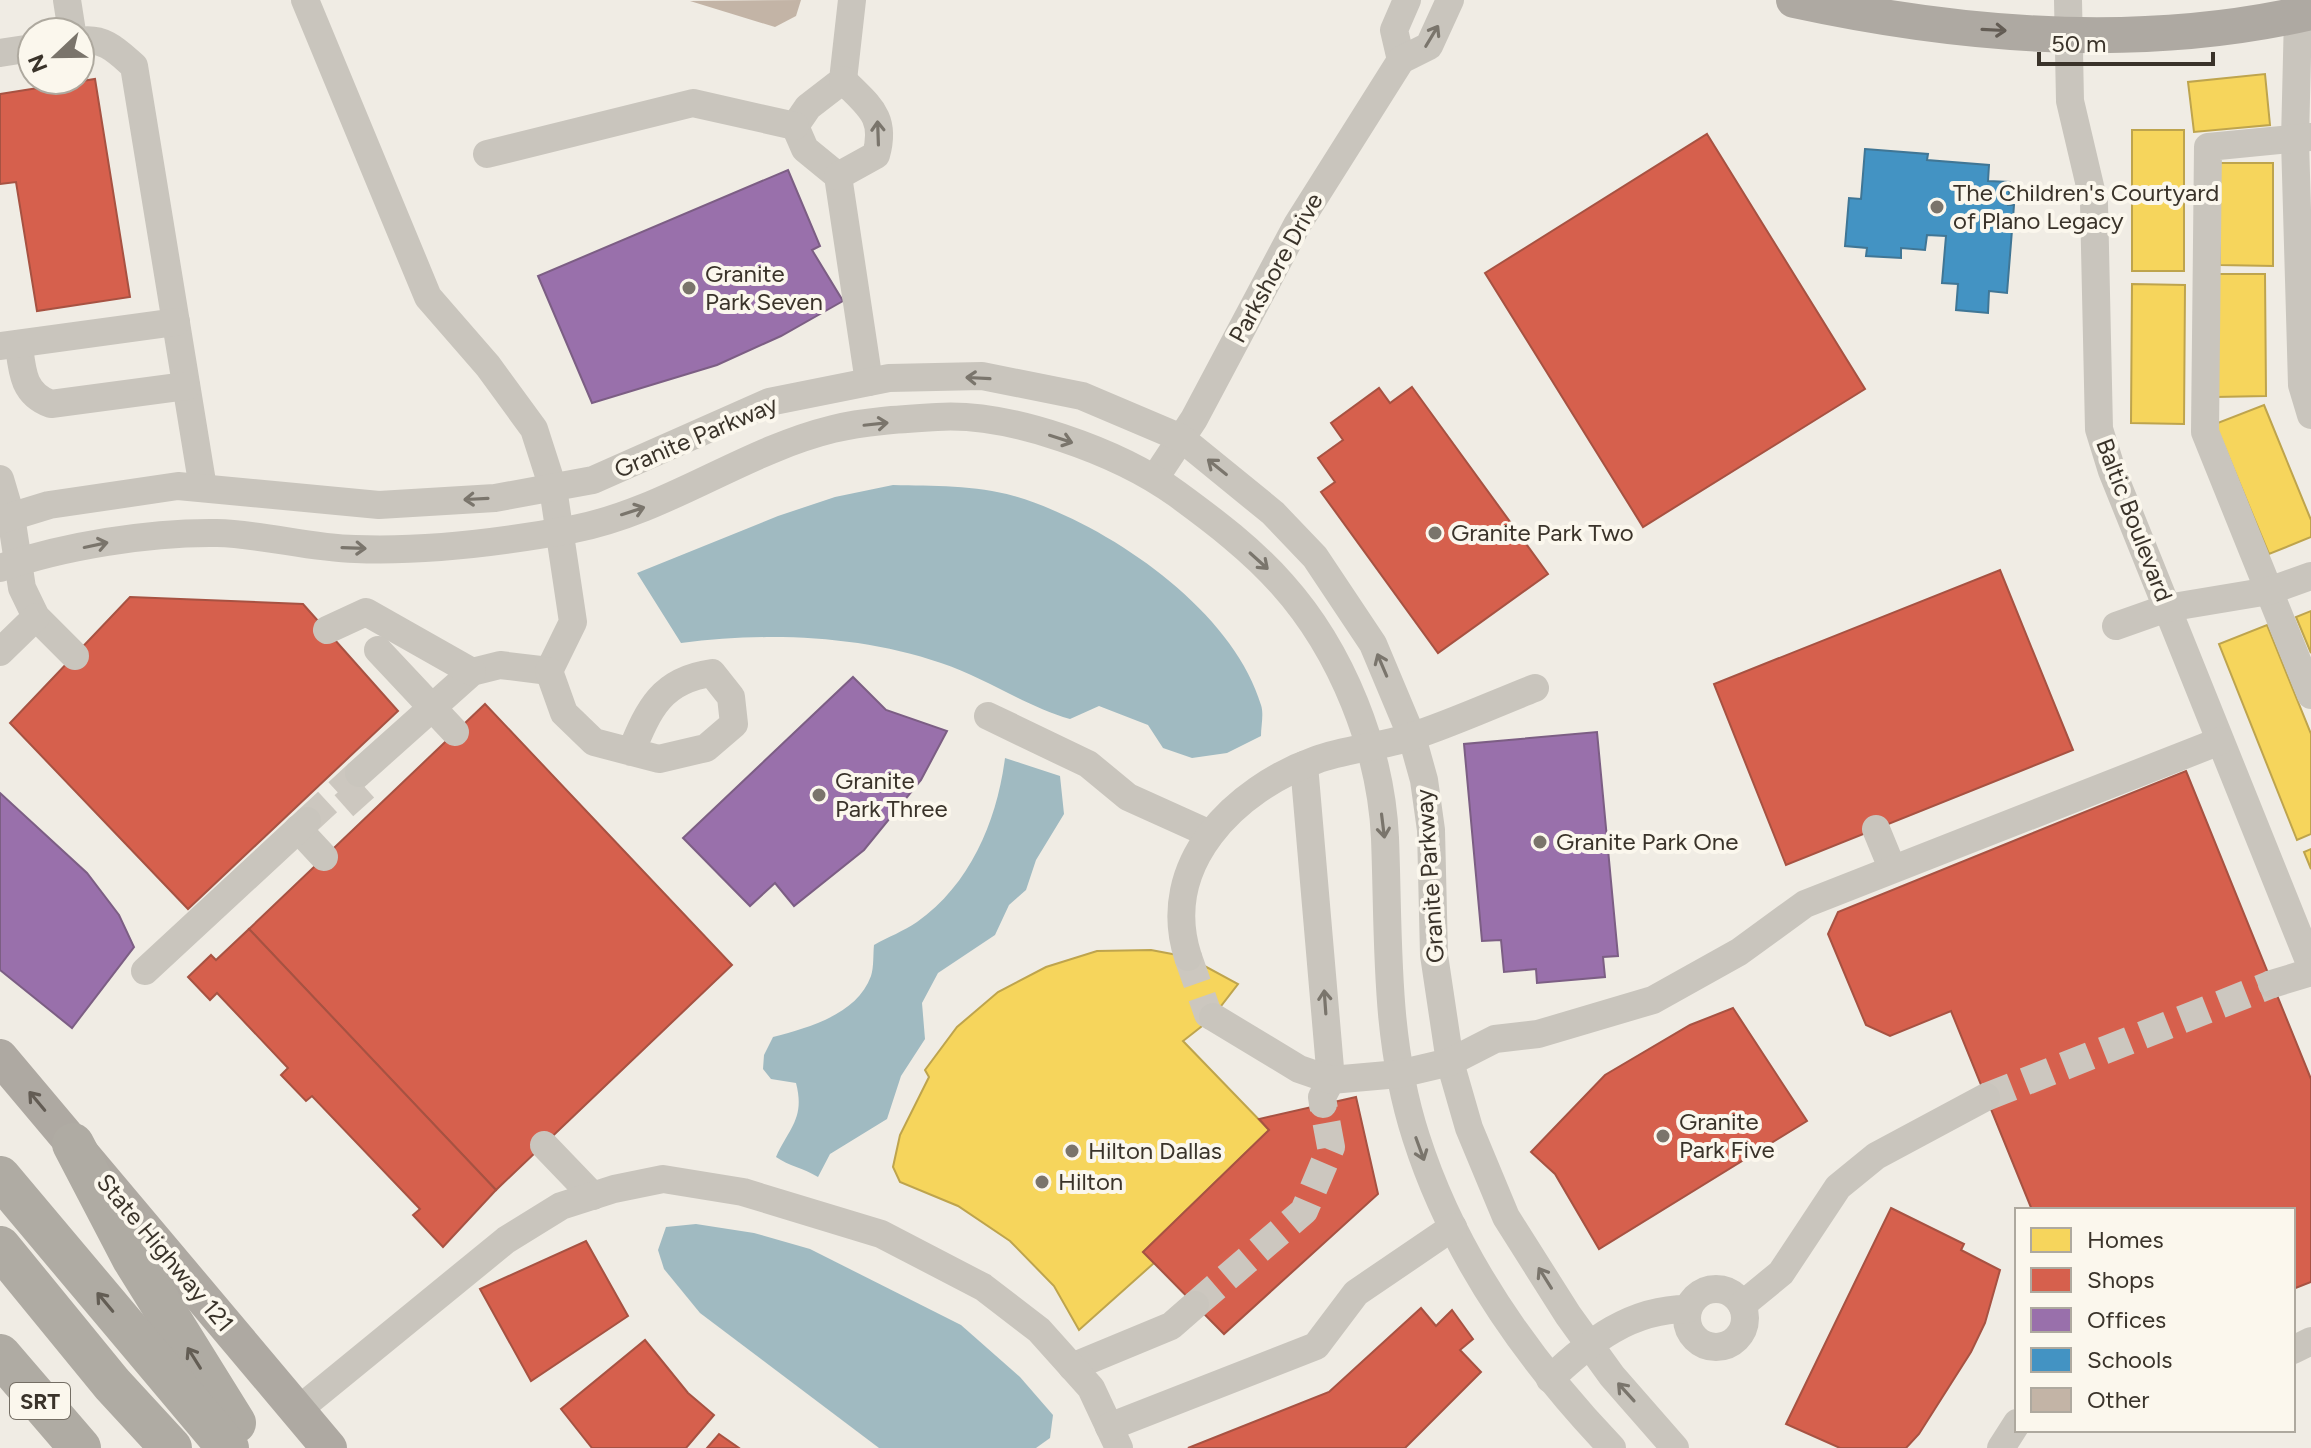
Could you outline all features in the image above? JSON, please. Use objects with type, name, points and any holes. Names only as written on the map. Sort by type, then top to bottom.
[{"type":"highway","points":[[73,1144],[133,1259],[250,1448]]},
{"type":"highway","points":[[0,1177],[228,1448]]},
{"type":"highway","points":[[0,1247],[112,1384],[168,1446]]},
{"type":"highway","name":"SRT","points":[[0,1355],[80,1448]]},
{"type":"main road","points":[[1794,0],[1919,24],[2068,16],[2191,30],[2304,13]]},
{"type":"main road","name":"State Highway 121","points":[[0,1057],[329,1448]]},
{"type":"street","points":[[305,0],[428,297],[488,366],[534,429],[553,488],[573,622],[549,671],[564,713],[594,742],[631,752]]},
{"type":"street","points":[[795,126],[808,107],[843,80],[852,0]]},
{"type":"street","points":[[1401,60],[1394,30],[1407,0]]},
{"type":"street","name":"Parkshore Drive","points":[[1155,478],[1181,438],[1297,225],[1401,60],[1429,46],[1450,0]]},
{"type":"street","points":[[2304,13],[2306,358],[2302,385],[2311,415]]},
{"type":"street","name":"Baltic Boulevard","points":[[2068,16],[2070,101],[2094,203],[2099,429],[2112,471],[2311,969]]},
{"type":"street","points":[[96,40],[112,46],[134,66],[203,488]]},
{"type":"street","points":[[838,176],[876,155],[881,135],[876,115],[843,80]]},
{"type":"street","points":[[487,154],[693,103],[795,126]]},
{"type":"street","points":[[795,126],[805,149],[838,176],[869,382]]},
{"type":"street","points":[[2303,139],[2208,147],[2205,432],[2311,695]]},
{"type":"street","points":[[176,322],[9,345],[23,381],[37,400],[51,404],[186,386]]},
{"type":"street","name":"Granite Parkway","points":[[6,518],[49,505],[178,486],[379,505],[495,498],[593,480],[769,402],[889,378],[982,376],[1082,396],[1181,438],[1273,513],[1315,557],[1373,644],[1412,737],[1424,780],[1431,830],[1434,955],[1450,1062],[1469,1128],[1506,1217],[1587,1344],[1675,1448]]},
{"type":"street","name":"Granite Parkway","points":[[10,564],[111,542],[216,533],[354,549],[465,546],[580,528],[671,498],[762,454],[834,428],[944,416],[1002,423],[1064,439],[1155,478],[1265,565],[1287,588],[1335,662],[1371,749],[1385,835],[1389,1010],[1399,1074],[1415,1134],[1453,1227],[1494,1303],[1550,1379],[1612,1448]]},
{"type":"street","points":[[0,479],[10,564],[36,617],[75,656]]},
{"type":"street","points":[[2116,626],[2167,608],[2269,591],[2311,576]]},
{"type":"street","points":[[327,630],[366,612],[472,672]]},
{"type":"street","points":[[0,652],[36,617]]},
{"type":"street","points":[[378,650],[455,732]]},
{"type":"street","points":[[359,773],[472,672],[500,665],[549,671]]},
{"type":"street","points":[[1188,957],[1183,914],[1190,862],[1223,817],[1269,780],[1318,758],[1371,749],[1412,737],[1535,688]]},
{"type":"street","points":[[988,716],[1088,764],[1128,797],[1210,834]]},
{"type":"street","points":[[1327,1092],[1450,1062],[1495,1039],[1538,1034],[1653,1000],[1739,952],[1805,904],[2220,741]]},
{"type":"street","points":[[1304,765],[1327,1092]]},
{"type":"street","points":[[145,971],[303,825],[324,857]]},
{"type":"street","points":[[1876,829],[1892,868]]},
{"type":"street","points":[[2272,984],[2311,969]]},
{"type":"street","points":[[1213,1017],[1299,1069],[1327,1092]]},
{"type":"street","points":[[1742,1305],[1781,1273],[1838,1187],[1876,1156],[1933,1129],[1986,1097]]},
{"type":"street","points":[[544,1145],[593,1196]]},
{"type":"street","points":[[298,1410],[506,1240],[561,1206],[663,1179],[743,1192],[881,1234],[983,1287],[1039,1330],[1091,1388],[1114,1438],[1316,1346],[1356,1293],[1453,1227]]},
{"type":"street","points":[[1709,1289],[1728,1291],[1742,1305],[1744,1323],[1741,1332],[1728,1344],[1710,1347],[1694,1338],[1688,1329],[1687,1309],[1699,1293],[1709,1289]]},
{"type":"street","points":[[1072,1367],[1171,1326],[1195,1305]]},
{"type":"street","points":[[1550,1379],[1587,1344],[1657,1309],[1687,1309]]},
{"type":"street","points":[[2001,1448],[2015,1426]]},
{"type":"water","points":[[893,485],[969,488],[1014,496],[1050,509],[1125,549],[1162,575],[1195,604],[1224,636],[1246,670],[1261,705],[1261,736],[1227,753],[1192,758],[1163,748],[1148,725],[1099,706],[1070,719],[1037,707],[958,669],[910,654],[812,638],[746,638],[681,643],[637,573],[778,516],[835,497]]},
{"type":"water","points":[[1005,758],[1060,776],[1064,814],[1036,860],[1026,890],[1009,905],[995,935],[938,973],[922,1003],[925,1039],[901,1076],[887,1119],[830,1154],[818,1177],[781,1160],[776,1157],[795,1122],[799,1105],[796,1083],[771,1079],[763,1069],[764,1055],[773,1037],[830,1018],[855,1001],[871,976],[874,945],[917,922],[952,889],[966,870],[988,827]]},
{"type":"water","points":[[696,1224],[754,1233],[810,1249],[961,1325],[1020,1377],[1053,1415],[1050,1438],[1036,1448],[879,1448],[700,1313],[664,1269],[658,1250],[666,1227]]},
{"type":"building: Homes","points":[[2265,74],[2270,125],[2194,132],[2188,82]]},
{"type":"building: Homes","points":[[2132,130],[2184,130],[2184,271],[2132,271]]},
{"type":"building: Homes","points":[[2220,163],[2273,163],[2273,266],[2220,265]]},
{"type":"building: Homes","points":[[2213,274],[2265,274],[2266,396],[2215,397]]},
{"type":"building: Homes","points":[[2132,284],[2185,285],[2184,424],[2131,423]]},
{"type":"building: Homes","points":[[2264,405],[2311,520],[2311,537],[2269,554],[2215,424]]},
{"type":"building: Homes","points":[[2311,611],[2311,653],[2296,617]]},
{"type":"building: Homes","points":[[2267,625],[2311,734],[2311,834],[2297,840],[2219,644]]},
{"type":"building: Homes","points":[[2311,849],[2311,869],[2304,852]]},
{"type":"building: Homes","name":"Hilton Dallas","points":[[1151,950],[1188,957],[1238,984],[1211,1019],[1183,1041],[1269,1130],[1143,1252],[1154,1263],[1079,1330],[1054,1286],[1010,1241],[958,1206],[900,1182],[893,1167],[900,1135],[929,1077],[925,1070],[957,1027],[998,992],[1046,967],[1097,951]]},
{"type":"building: Shops","points":[[96,85],[130,297],[37,311],[16,182],[0,184],[0,94],[16,91],[16,96],[96,96]]},
{"type":"building: Shops","points":[[1707,134],[1865,389],[1643,527],[1485,273]]},
{"type":"building: Shops","name":"Granite Park Two","points":[[1412,387],[1548,574],[1438,653],[1321,492],[1335,482],[1318,458],[1343,440],[1331,423],[1379,388],[1390,403]]},
{"type":"building: Shops","points":[[2000,570],[2073,750],[1786,865],[1714,684]]},
{"type":"building: Shops","points":[[130,597],[303,604],[398,711],[188,909],[10,723]]},
{"type":"building: Shops","points":[[485,704],[732,965],[496,1190],[249,929]]},
{"type":"building: Shops","points":[[2186,771],[2311,1079],[2311,1282],[2295,1288],[2295,1208],[2031,1208],[1951,1011],[1890,1036],[1866,1025],[1828,934],[1838,912]]},
{"type":"building: Shops","points":[[249,929],[496,1190],[443,1247],[413,1215],[420,1209],[312,1096],[306,1101],[281,1075],[288,1068],[217,993],[210,1000],[188,977],[211,955],[216,960]]},
{"type":"building: Shops","name":"Granite Park Five","points":[[1733,1008],[1807,1121],[1599,1249],[1555,1174],[1531,1152],[1605,1075],[1690,1025]]},
{"type":"building: Shops","points":[[1356,1097],[1378,1194],[1224,1334],[1143,1252],[1269,1130],[1259,1119]]},
{"type":"building: Shops","points":[[1891,1208],[1964,1244],[1961,1250],[2000,1270],[1985,1323],[1971,1352],[1919,1434],[1906,1448],[1840,1448],[1786,1424]]},
{"type":"building: Shops","points":[[586,1241],[628,1316],[531,1381],[480,1289]]},
{"type":"building: Shops","points":[[1421,1308],[1436,1326],[1452,1310],[1473,1339],[1460,1350],[1481,1372],[1405,1448],[1188,1448],[1329,1392]]},
{"type":"building: Shops","points":[[645,1340],[688,1393],[714,1415],[686,1448],[592,1448],[561,1409]]},
{"type":"building: Shops","points":[[719,1434],[739,1448],[707,1448]]},
{"type":"building: Offices","name":"Granite Park Seven","points":[[788,170],[820,246],[812,250],[843,301],[781,336],[717,365],[592,403],[538,276]]},
{"type":"building: Offices","name":"Granite Park Three","points":[[853,677],[886,710],[947,731],[921,780],[864,850],[794,906],[775,883],[750,906],[683,838]]},
{"type":"building: Offices","name":"Granite Park One","points":[[1597,732],[1618,956],[1603,957],[1605,977],[1537,983],[1536,969],[1504,972],[1501,940],[1482,941],[1464,744]]},
{"type":"building: Offices","points":[[0,793],[87,873],[119,915],[134,947],[72,1028],[0,970]]},
{"type":"building: Schools","points":[[1865,149],[1928,154],[1927,160],[1989,165],[1988,181],[2010,182],[2008,205],[2014,205],[2007,293],[1989,291],[1988,313],[1956,310],[1958,284],[1942,283],[1946,236],[1927,235],[1925,250],[1901,248],[1901,258],[1866,256],[1867,248],[1845,246],[1849,198],[1861,199]]},
{"type":"building: Other","points":[[801,0],[796,16],[775,27],[690,1]]},
{"type":"tunnel","points":[[307,821],[359,773]]},
{"type":"tunnel","points":[[345,786],[370,814]]},
{"type":"tunnel","points":[[1188,957],[1208,1014],[1213,1017]]},
{"type":"tunnel","points":[[1986,1097],[2272,984]]},
{"type":"tunnel","points":[[1195,1305],[1304,1211],[1331,1147],[1323,1104]]},
{"type":"place","name":"The Children's Courtyard of Plano Legacy","points":[[1937,207]]},
{"type":"place","name":"Granite Park Seven","points":[[689,288]]},
{"type":"place","name":"Granite Park Two","points":[[1435,533]]},
{"type":"place","name":"Granite Park Three","points":[[819,795]]},
{"type":"place","name":"Granite Park One","points":[[1540,842]]},
{"type":"place","name":"Granite Park Five","points":[[1663,1136]]},
{"type":"place","name":"Hilton Dallas","points":[[1072,1151]]},
{"type":"place","name":"Hilton","points":[[1042,1182]]}]
